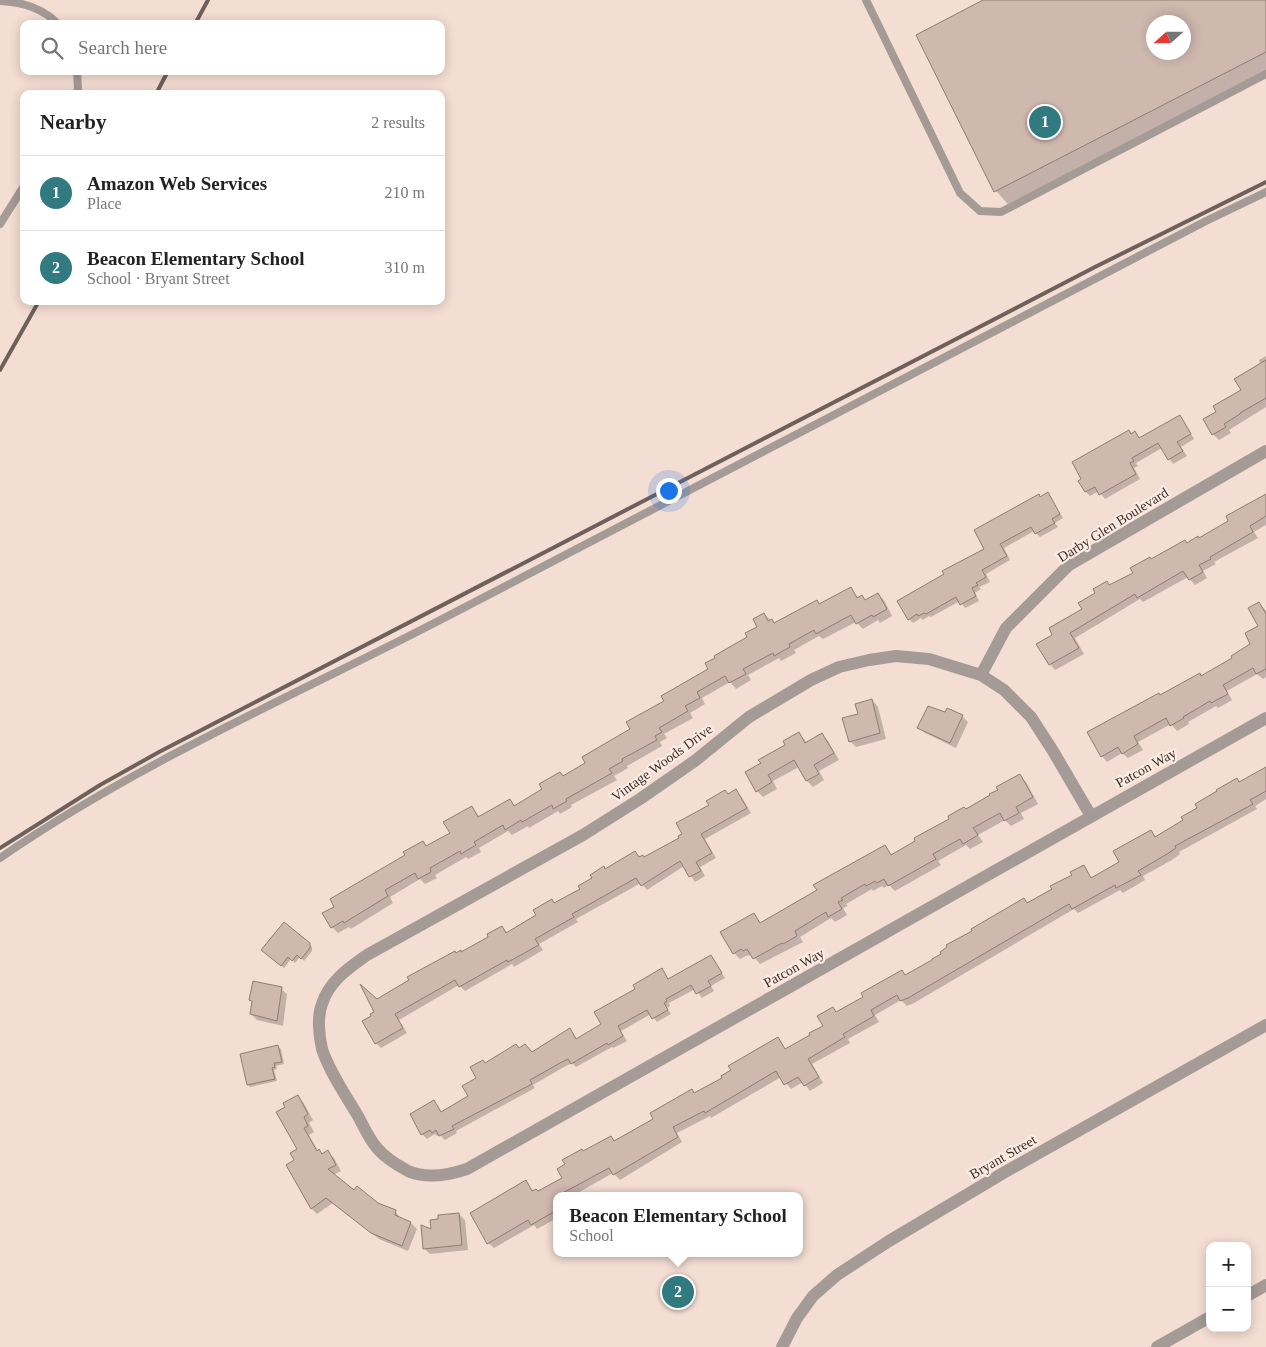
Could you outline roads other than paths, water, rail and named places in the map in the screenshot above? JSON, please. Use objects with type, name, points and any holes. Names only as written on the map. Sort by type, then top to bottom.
[{"type":"street","name":"Darby Glen Boulevard","points":[[981,674],[1006,628],[1069,565],[1266,451]]},
{"type":"street","name":"Vintage Woods Drive","points":[[351,1104],[322,1049],[319,1025],[321,1005],[333,983],[346,969],[367,955],[583,835],[640,799],[696,760],[749,717],[811,680],[839,667],[896,656],[929,659],[981,674],[1004,690],[1031,717],[1091,816]]},
{"type":"street","name":"Patcon Way","points":[[351,1104],[377,1148],[393,1162],[410,1172],[429,1175],[449,1175],[467,1169],[1266,718]]},
{"type":"street","name":"Bryant Street","points":[[782,1347],[797,1318],[813,1296],[837,1275],[889,1241],[1005,1172],[1266,1025]]},
{"type":"street","points":[[1251,1294],[1266,1285]]},
{"type":"street","points":[[1157,1347],[1206,1319]]},
{"type":"lane","points":[[866,0],[960,193],[980,211],[1001,212],[1266,74]]},
{"type":"lane","points":[[0,1],[17,2],[45,12],[54,20]]},
{"type":"lane","points":[[77,75],[77,90]]},
{"type":"lane","points":[[0,224],[20,192]]},
{"type":"lane","points":[[0,858],[110,789],[182,750],[450,615],[1206,221],[1266,192]]},
{"type":"railway","points":[[197,20],[208,0]]},
{"type":"railway","points":[[158,90],[166,75]]},
{"type":"railway","points":[[0,848],[100,785],[159,752],[1095,267],[1266,182]]},
{"type":"railway","points":[[0,370],[37,305]]},
{"type":"place","name":"Amazon Web Services","points":[[1045,122]]},
{"type":"place","name":"Beacon Elementary School","points":[[678,1292]]}]
